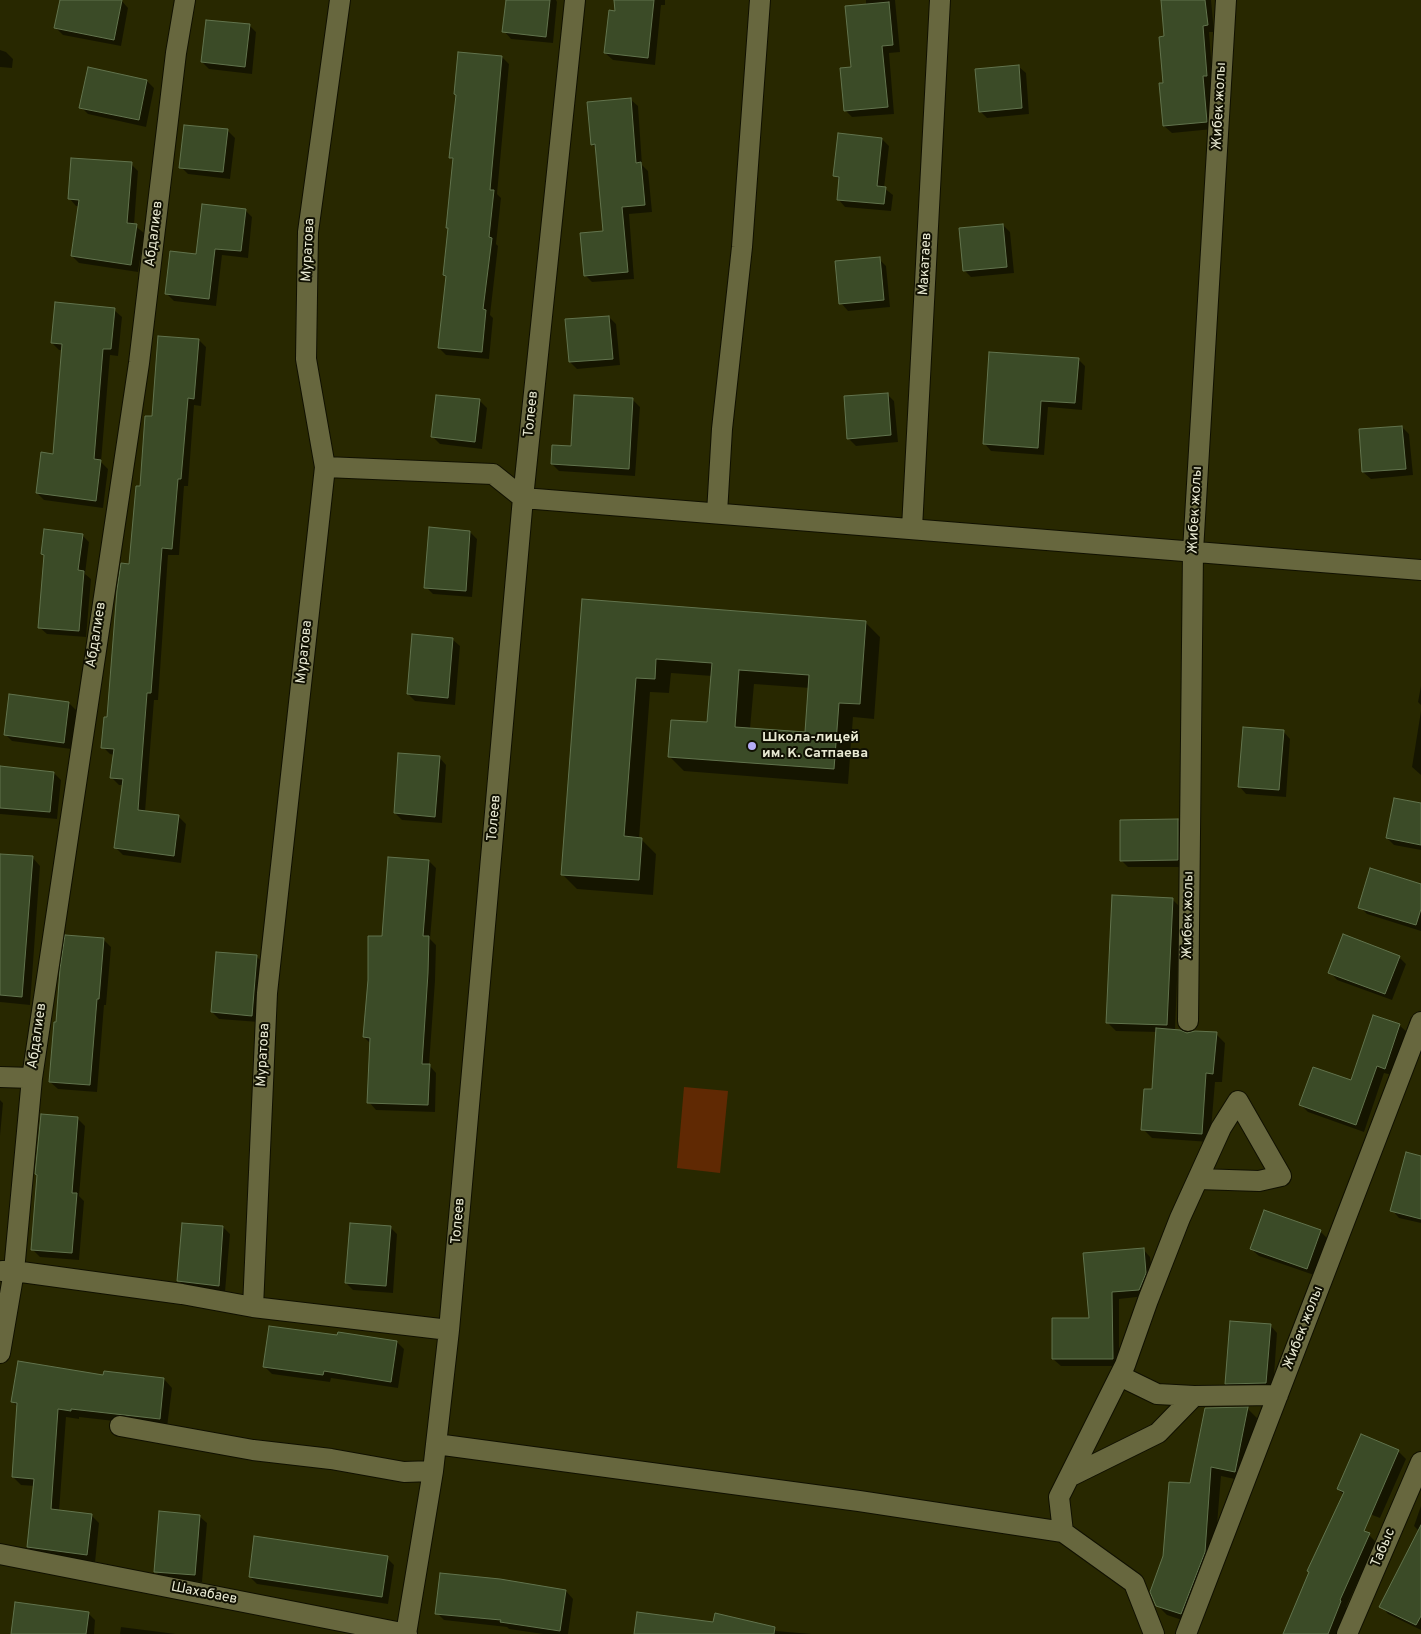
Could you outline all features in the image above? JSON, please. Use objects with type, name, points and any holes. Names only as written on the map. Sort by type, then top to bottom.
[{"type":"street","name":"Абдалиев","points":[[0,1353],[7,1271],[32,1078],[139,363],[176,53],[185,0]]},
{"type":"street","name":"Муратова","points":[[253,1307],[267,993],[325,467],[306,359],[308,232],[340,0]]},
{"type":"street","name":"Толеев","points":[[407,1634],[433,1471],[449,1330],[523,498],[575,0]]},
{"type":"street","points":[[717,513],[722,430],[742,247],[760,0]]},
{"type":"street","name":"Макатаев","points":[[912,528],[940,0]]},
{"type":"street","name":"Жибек жолы","points":[[1188,1021],[1193,551],[1226,0]]},
{"type":"street","points":[[325,467],[493,474],[523,498],[1421,570]]},
{"type":"street","name":"Жибек жолы","points":[[1186,1634],[1421,1022]]},
{"type":"street","points":[[0,1077],[32,1078]]},
{"type":"street","points":[[1063,1532],[1059,1497],[1125,1365],[1173,1236],[1198,1179],[1221,1128],[1238,1101],[1281,1176],[1259,1181],[1198,1179]]},
{"type":"street","points":[[7,1271],[182,1294],[253,1307],[449,1330]]},
{"type":"street","points":[[1120,1376],[1158,1394],[1194,1396],[1278,1395]]},
{"type":"street","points":[[1069,1477],[1158,1433],[1194,1396]]},
{"type":"street","points":[[120,1426],[244,1448],[331,1459],[404,1472],[433,1471]]},
{"type":"street","points":[[436,1444],[859,1501],[1063,1532],[1134,1583],[1154,1634]]},
{"type":"street","name":"Табыс","points":[[1347,1634],[1421,1462]]},
{"type":"street","name":"Шахабаев","points":[[0,1554],[407,1634]]},
{"type":"shaded area","points":[[684,1087],[728,1091],[720,1173],[677,1168]]},
{"type":"building","points":[[60,0],[122,0],[114,40],[54,28]]},
{"type":"building","points":[[506,0],[550,0],[546,37],[502,32]]},
{"type":"building","points":[[614,0],[654,0],[648,58],[604,53],[609,10],[615,11]]},
{"type":"building","points":[[1161,0],[1205,0],[1208,25],[1203,26],[1207,76],[1203,76],[1207,122],[1163,126],[1159,83],[1163,83],[1159,37],[1164,36]]},
{"type":"building","points":[[889,2],[893,45],[882,46],[888,107],[844,111],[840,68],[851,67],[845,6]]},
{"type":"building","points":[[206,20],[250,24],[245,67],[201,62]]},
{"type":"building","points":[[458,52],[502,56],[490,190],[494,190],[489,237],[492,238],[483,309],[486,310],[482,352],[438,348],[446,276],[443,275],[453,158],[449,158],[456,95],[454,94]]},
{"type":"building","points":[[1019,65],[1022,108],[979,112],[975,69]]},
{"type":"building","points":[[88,67],[147,80],[139,120],[79,108]]},
{"type":"building","points":[[631,98],[636,163],[641,162],[645,205],[622,207],[628,272],[584,276],[580,233],[603,231],[595,144],[591,145],[587,102]]},
{"type":"building","points":[[184,125],[228,129],[223,172],[179,168]]},
{"type":"building","points":[[838,133],[882,138],[877,186],[886,187],[884,204],[837,200],[839,177],[833,176]]},
{"type":"building","points":[[71,158],[132,162],[127,223],[137,224],[131,265],[71,256],[79,200],[68,199]]},
{"type":"building","points":[[202,204],[246,209],[241,251],[215,249],[209,299],[165,294],[170,251],[196,254]]},
{"type":"building","points":[[1003,224],[1007,267],[963,271],[959,228]]},
{"type":"building","points":[[880,257],[884,300],[839,304],[835,261]]},
{"type":"building","points":[[55,302],[115,308],[111,349],[103,349],[94,459],[101,460],[96,501],[36,493],[41,452],[53,454],[62,344],[51,343]]},
{"type":"building","points":[[609,316],[613,359],[569,362],[565,319]]},
{"type":"building","points":[[158,336],[199,339],[194,399],[188,398],[181,479],[178,479],[172,549],[162,548],[151,693],[147,693],[138,810],[179,815],[174,856],[114,848],[123,779],[110,778],[114,749],[101,748],[104,717],[107,717],[117,590],[121,563],[129,564],[136,486],[140,486],[145,416],[152,416]]},
{"type":"building","points":[[989,352],[1079,358],[1075,403],[1041,401],[1038,448],[983,444]]},
{"type":"building","points":[[888,393],[891,435],[847,439],[844,396]]},
{"type":"building","points":[[436,395],[480,399],[475,442],[431,437]]},
{"type":"building","points":[[574,395],[633,398],[629,469],[551,464],[552,445],[571,446]]},
{"type":"building","points":[[1402,426],[1406,469],[1362,472],[1359,429]]},
{"type":"building","points":[[429,527],[470,531],[466,591],[424,588]]},
{"type":"building","points":[[44,529],[83,534],[78,570],[84,571],[79,631],[38,628],[44,555],[41,554]]},
{"type":"building","name":"Школа-лицей им. К. Сатпаева","points":[[582,599],[866,621],[860,704],[839,703],[834,769],[668,757],[671,720],[707,722],[712,663],[656,659],[655,679],[636,678],[624,836],[642,838],[639,880],[561,875]],"holes":[[[739,670],[809,675],[805,732],[735,727]]]},
{"type":"building","points":[[412,634],[453,638],[448,698],[407,694]]},
{"type":"building","points":[[9,694],[69,702],[64,743],[4,735]]},
{"type":"building","points":[[1243,727],[1284,730],[1279,790],[1238,787]]},
{"type":"building","points":[[398,753],[440,756],[435,817],[394,813]]},
{"type":"building","points":[[0,766],[54,772],[50,812],[0,808]]},
{"type":"building","points":[[1394,798],[1421,803],[1421,845],[1386,838]]},
{"type":"building","points":[[1178,819],[1178,860],[1120,861],[1120,820]]},
{"type":"building","points":[[0,854],[33,856],[22,997],[0,995]]},
{"type":"building","points":[[388,857],[429,860],[423,936],[429,936],[422,1064],[430,1064],[428,1105],[367,1103],[370,1038],[363,1037],[368,980],[368,936],[382,936]]},
{"type":"building","points":[[1370,868],[1421,884],[1421,909],[1416,925],[1358,908]]},
{"type":"building","points":[[1112,895],[1173,898],[1167,1025],[1106,1023]]},
{"type":"building","points":[[1343,934],[1400,956],[1385,994],[1328,973]]},
{"type":"building","points":[[65,935],[104,938],[90,1085],[49,1082],[54,1022],[56,1022]]},
{"type":"building","points":[[216,952],[257,955],[252,1016],[211,1012]]},
{"type":"building","points":[[1373,1015],[1400,1024],[1385,1069],[1377,1066],[1356,1125],[1299,1105],[1313,1067],[1351,1080]]},
{"type":"building","points":[[1156,1028],[1180,1030],[1187,1033],[1195,1031],[1217,1032],[1213,1074],[1206,1073],[1202,1134],[1141,1130],[1144,1089],[1152,1089]]},
{"type":"building","points":[[41,1114],[78,1117],[72,1193],[77,1193],[72,1253],[31,1250],[37,1175],[35,1174]]},
{"type":"building","points":[[1406,1152],[1421,1156],[1421,1219],[1390,1211]]},
{"type":"building","points":[[1264,1210],[1321,1230],[1307,1269],[1250,1249]]},
{"type":"building","points":[[182,1223],[223,1226],[219,1286],[177,1281]]},
{"type":"building","points":[[350,1223],[391,1226],[386,1286],[345,1283]]},
{"type":"building","points":[[1144,1248],[1146,1273],[1139,1290],[1112,1292],[1113,1359],[1052,1359],[1052,1318],[1089,1318],[1083,1253]]},
{"type":"building","points":[[1230,1321],[1271,1324],[1266,1383],[1225,1384]]},
{"type":"building","points":[[269,1326],[337,1335],[338,1332],[397,1341],[391,1382],[324,1371],[323,1375],[263,1367]]},
{"type":"building","points":[[18,1361],[103,1375],[104,1371],[164,1378],[160,1419],[58,1409],[51,1509],[92,1514],[87,1555],[27,1547],[34,1479],[12,1477],[17,1403],[11,1402]]},
{"type":"building","points":[[1248,1407],[1235,1472],[1211,1467],[1205,1552],[1181,1614],[1156,1606],[1150,1592],[1163,1556],[1169,1482],[1190,1483],[1205,1408]]},
{"type":"building","points":[[1361,1434],[1399,1450],[1364,1531],[1370,1533],[1340,1600],[1328,1634],[1283,1634],[1309,1572],[1307,1571],[1344,1492],[1337,1489]]},
{"type":"building","points":[[159,1511],[200,1515],[195,1575],[154,1572]]},
{"type":"building","points":[[1421,1525],[1421,1616],[1416,1625],[1379,1607]]},
{"type":"building","points":[[254,1536],[388,1556],[382,1597],[249,1577]]},
{"type":"building","points":[[440,1573],[500,1579],[566,1590],[560,1631],[500,1622],[501,1620],[435,1614]]},
{"type":"building","points":[[15,1602],[89,1612],[86,1634],[11,1634]]},
{"type":"building","points":[[637,1612],[713,1622],[715,1613],[775,1627],[774,1634],[634,1634]]},
{"type":"place","name":"Школа-лицей им. К. Сатпаева","points":[[752,746]]}]
